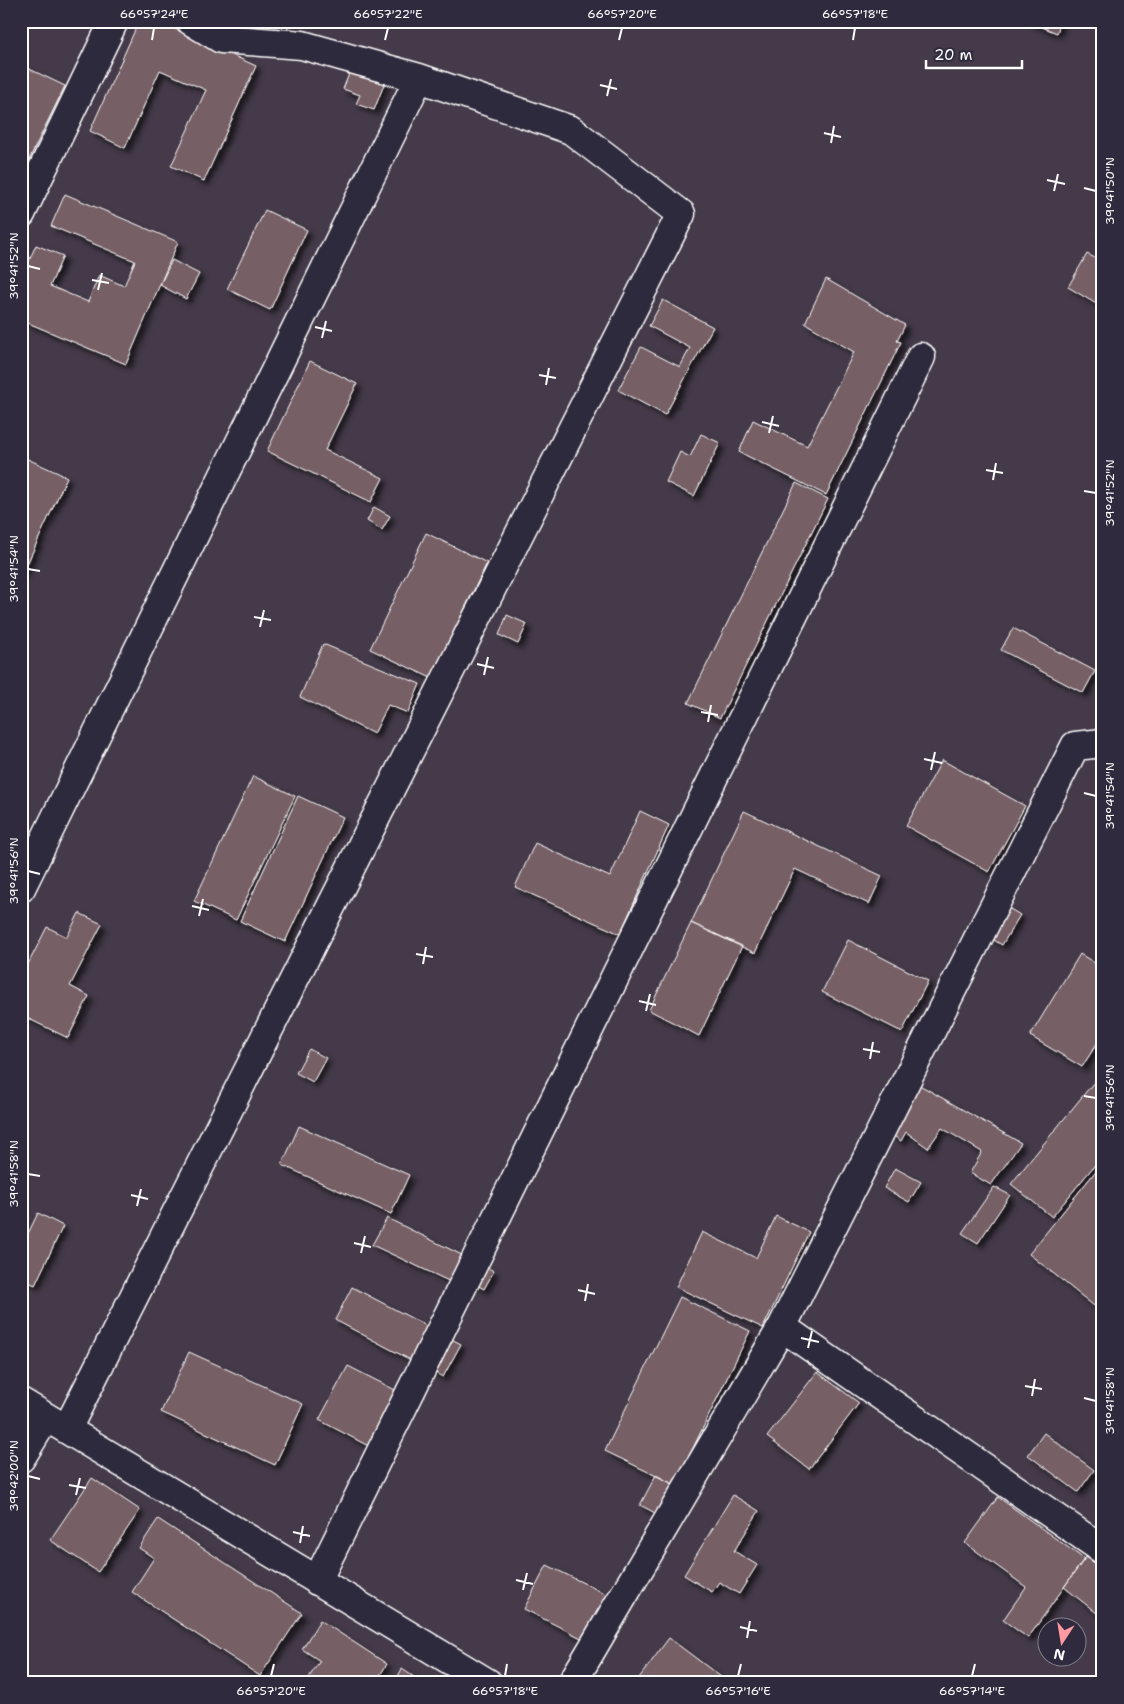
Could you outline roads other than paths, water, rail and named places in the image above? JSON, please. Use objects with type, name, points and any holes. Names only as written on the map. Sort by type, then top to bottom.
[{"type":"street","points":[[21,214],[114,21]]},
{"type":"street","points":[[21,1458],[56,1423],[681,214],[571,130],[419,78],[302,45],[221,39],[191,21]]},
{"type":"street","points":[[21,888],[419,78]]},
{"type":"street","points":[[317,1580],[920,358]]},
{"type":"street","points":[[572,1683],[782,1327],[1075,746],[1103,743]]},
{"type":"street","points":[[782,1327],[1103,1550]]},
{"type":"street","points":[[21,1402],[488,1683]]}]
